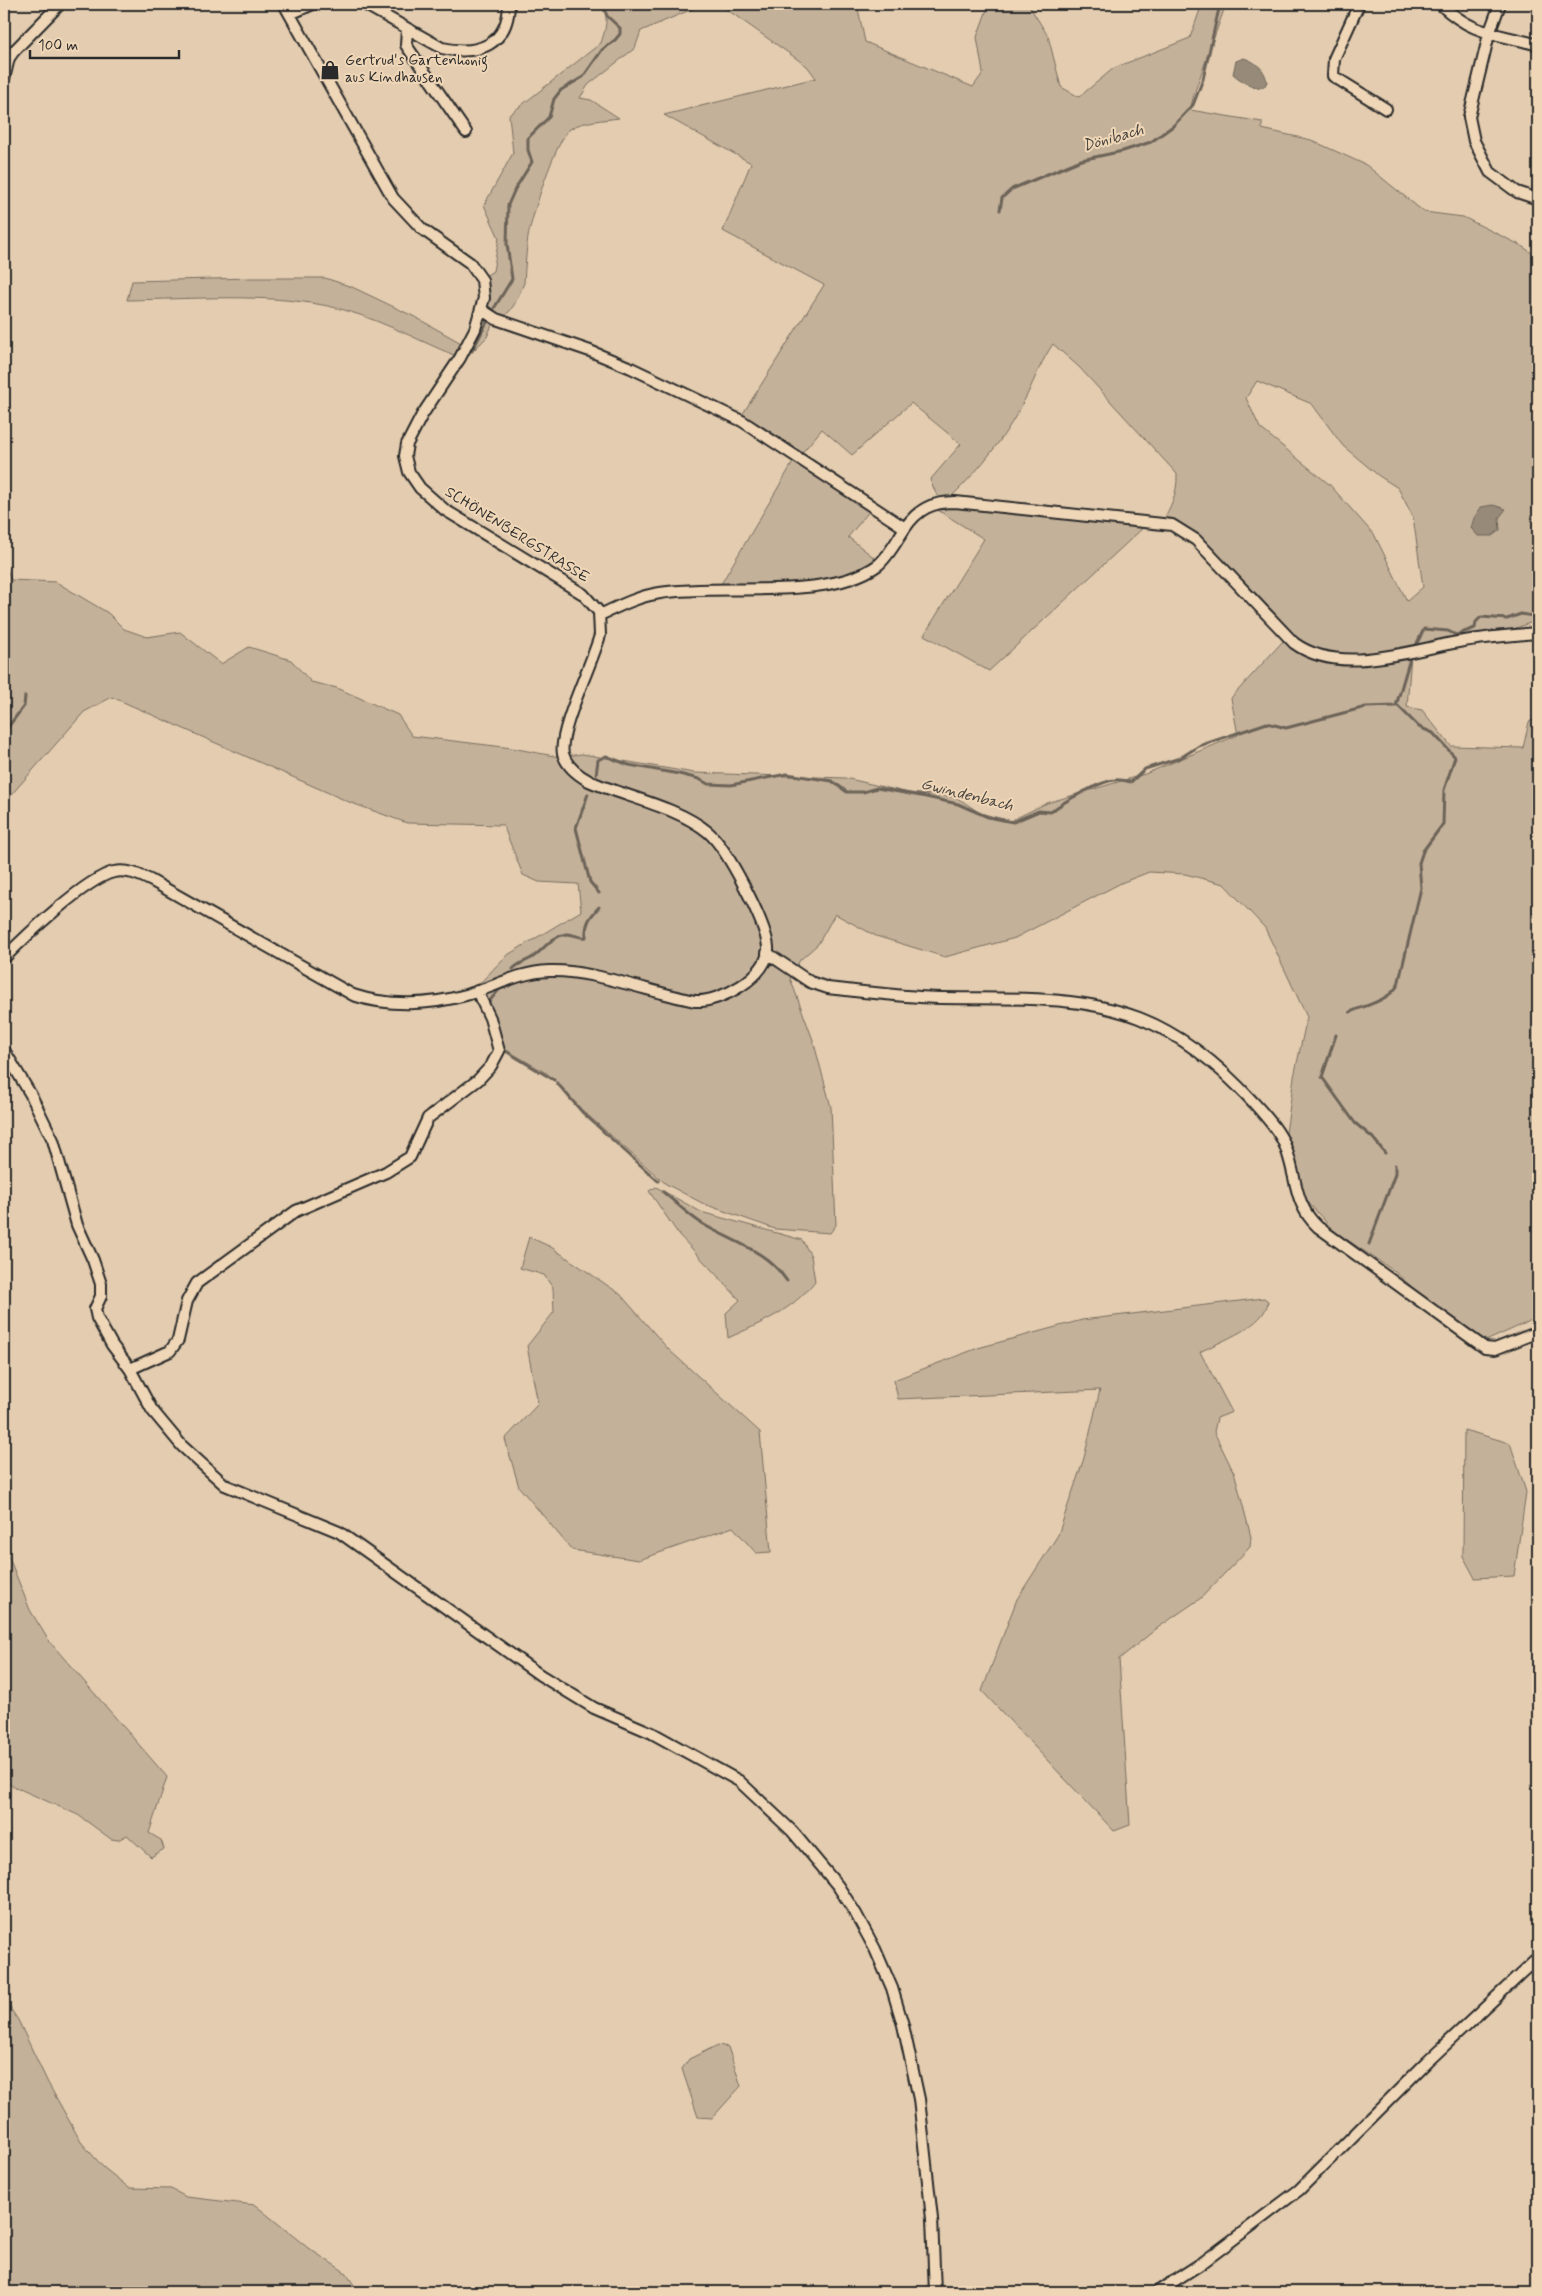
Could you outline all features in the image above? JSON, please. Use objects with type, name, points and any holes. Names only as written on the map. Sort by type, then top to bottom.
[{"type":"street","points":[[4,79],[9,58],[14,51],[60,4]]},
{"type":"street","name":"SCHÖNENBERGSTRASSE","points":[[284,4],[393,198],[422,229],[470,263],[479,273],[484,286],[482,310],[466,347],[412,433],[407,444],[406,465],[420,488],[445,510],[575,589],[592,603],[600,615]]},
{"type":"street","points":[[290,14],[313,4]]},
{"type":"street","points":[[364,4],[382,8],[407,29],[442,48],[474,51],[485,47],[500,33],[509,4]]},
{"type":"street","points":[[1359,4],[1334,58],[1333,76],[1386,109]]},
{"type":"street","points":[[1440,4],[1459,21],[1489,34],[1538,45]]},
{"type":"street","points":[[1500,4],[1489,34],[1469,117],[1474,141],[1490,172],[1517,192],[1538,199]]},
{"type":"street","points":[[407,29],[406,45],[466,132]]},
{"type":"street","points":[[482,310],[505,323],[565,342],[622,365],[742,421],[905,528]]},
{"type":"street","points":[[4,958],[76,895],[104,876],[115,872],[126,872],[152,880],[266,947],[353,995],[367,1000],[407,1004],[460,996],[519,976],[552,970],[588,976],[695,1002],[708,1001],[728,994],[749,980],[762,966],[768,947],[760,924],[726,854],[715,839],[690,821],[589,781],[575,772],[565,759],[563,752],[564,738],[598,643],[601,629],[600,615],[639,598],[661,593],[772,590],[844,579],[872,568],[881,562],[916,514],[927,506],[955,502],[1172,526],[1196,540],[1294,642],[1309,652],[1326,658],[1384,657],[1495,636],[1538,633]]},
{"type":"street","points":[[767,953],[810,982],[828,988],[940,998],[1078,1004],[1122,1012],[1160,1027],[1210,1061],[1240,1089],[1276,1129],[1286,1147],[1301,1204],[1318,1227],[1485,1348],[1495,1349],[1538,1332]]},
{"type":"street","points":[[130,1369],[170,1351],[178,1340],[187,1301],[197,1283],[296,1211],[386,1172],[410,1157],[428,1118],[478,1080],[491,1066],[499,1051],[490,1018],[477,991]]},
{"type":"street","points":[[4,1050],[31,1095],[53,1140],[77,1225],[93,1260],[101,1284],[101,1296],[96,1309],[97,1318],[112,1345],[130,1369],[152,1410],[182,1446],[225,1485],[339,1532],[540,1674],[594,1708],[652,1733],[739,1781],[792,1831],[818,1860],[856,1914],[875,1949],[898,2006],[918,2099],[932,2219],[935,2292]]},
{"type":"street","points":[[1157,2292],[1202,2263],[1299,2190],[1420,2068],[1538,1958]]},
{"type":"shaded area","points":[[601,4],[704,4],[641,31],[635,48],[588,85],[580,98],[591,100],[619,118],[580,124],[570,129],[564,136],[551,163],[534,213],[528,237],[524,283],[518,297],[508,313],[504,316],[496,315],[487,337],[475,349],[468,349],[485,276],[493,271],[499,238],[484,205],[513,153],[509,115],[601,43],[606,19]]},
{"type":"shaded area","points":[[719,4],[857,4],[865,42],[973,87],[983,73],[977,37],[989,4],[1028,4],[1048,36],[1061,87],[1079,97],[1114,68],[1190,38],[1202,4],[1226,4],[1190,110],[1262,122],[1262,129],[1311,140],[1366,165],[1424,212],[1463,217],[1520,245],[1538,257],[1538,620],[1500,634],[1411,655],[1407,707],[1422,710],[1451,746],[1523,748],[1529,722],[1538,717],[1538,1313],[1528,1322],[1477,1345],[1394,1271],[1334,1231],[1306,1200],[1292,1176],[1286,1133],[1294,1077],[1307,1017],[1265,928],[1224,884],[1185,874],[1149,872],[1121,883],[1015,938],[945,957],[876,936],[835,914],[818,944],[800,960],[790,978],[813,1040],[831,1107],[836,1225],[830,1233],[775,1229],[704,1204],[666,1184],[582,1110],[548,1074],[503,1048],[481,982],[506,956],[581,911],[578,884],[539,882],[523,875],[503,825],[407,823],[349,802],[112,697],[84,712],[4,803],[4,561],[11,580],[56,582],[108,613],[124,629],[147,637],[180,632],[221,664],[249,647],[291,660],[311,682],[337,688],[398,715],[412,736],[512,748],[559,757],[582,754],[694,773],[845,778],[909,793],[956,797],[980,813],[1010,821],[1047,803],[1145,774],[1238,735],[1231,698],[1284,640],[1195,544],[1179,533],[1160,527],[1170,508],[1176,489],[1177,474],[1079,367],[1053,344],[1020,409],[1003,437],[973,474],[951,497],[1145,526],[989,671],[924,635],[984,539],[933,507],[939,500],[930,480],[961,444],[911,403],[852,455],[822,429],[801,454],[876,503],[848,537],[881,563],[843,582],[715,594],[795,459],[737,423],[824,285],[723,231],[751,163],[664,115],[816,78],[807,66]],"holes":[[[1257,381],[1312,404],[1343,446],[1379,476],[1398,488],[1413,517],[1423,587],[1407,601],[1375,536],[1330,485],[1260,428],[1246,398]]]},
{"type":"shaded area","points":[[1244,58],[1256,64],[1262,70],[1267,82],[1264,87],[1251,86],[1233,74],[1236,61]]},
{"type":"shaded area","points":[[325,278],[352,287],[415,317],[463,344],[456,356],[361,315],[328,306],[303,302],[253,298],[127,300],[132,281]]},
{"type":"shaded area","points":[[1493,505],[1506,509],[1499,518],[1500,530],[1492,536],[1478,536],[1471,528],[1474,518],[1481,507]]},
{"type":"shaded area","points":[[656,1187],[701,1212],[802,1240],[811,1256],[815,1281],[786,1308],[728,1338],[726,1313],[740,1300],[679,1235],[649,1191]]},
{"type":"shaded area","points":[[529,1237],[551,1247],[620,1294],[669,1350],[760,1432],[771,1552],[756,1553],[733,1527],[639,1560],[572,1550],[519,1487],[505,1439],[538,1404],[527,1346],[554,1312],[553,1288],[544,1275],[520,1268]]},
{"type":"shaded area","points":[[1264,1298],[1268,1301],[1265,1310],[1251,1325],[1230,1338],[1200,1352],[1232,1412],[1217,1418],[1214,1432],[1235,1475],[1251,1537],[1250,1547],[1201,1598],[1156,1629],[1119,1659],[1130,1825],[1114,1831],[982,1691],[1017,1599],[1058,1535],[1084,1458],[1100,1390],[898,1399],[894,1380],[978,1348],[1082,1320]]},
{"type":"shaded area","points":[[1464,1430],[1510,1443],[1526,1492],[1514,1576],[1475,1578],[1463,1556]]},
{"type":"shaded area","points":[[4,1545],[30,1610],[49,1641],[167,1777],[149,1833],[161,1840],[164,1849],[151,1857],[127,1835],[118,1840],[111,1839],[78,1815],[4,1782]]},
{"type":"shaded area","points":[[4,1999],[18,2020],[48,2083],[81,2142],[103,2167],[129,2188],[171,2189],[186,2197],[255,2205],[308,2248],[345,2272],[359,2292],[4,2292]]},
{"type":"shaded area","points":[[718,2045],[728,2047],[741,2086],[712,2118],[698,2117],[682,2069],[689,2059]]},
{"type":"waterway","points":[[493,310],[512,279],[507,244],[508,205],[515,189],[532,162],[528,150],[528,138],[549,117],[554,99],[561,90],[583,77],[602,50],[620,34],[620,28],[607,16],[602,4]]},
{"type":"waterway","name":"Dönibach","points":[[1000,210],[1002,198],[1012,189],[1081,160],[1123,151],[1151,142],[1173,126],[1193,105],[1203,79],[1220,4]]},
{"type":"waterway","points":[[472,351],[488,320]]},
{"type":"waterway","name":"Gwindenbach","points":[[1417,643],[1424,629],[1448,631],[1456,635],[1475,628],[1476,622],[1481,617],[1507,619],[1521,614],[1533,616],[1538,613]]},
{"type":"waterway","name":"Gwindenbach","points":[[596,775],[598,760],[606,756],[629,765],[679,774],[699,779],[708,784],[731,785],[787,774],[832,781],[847,792],[863,792],[877,788],[926,797],[958,804],[988,817],[1013,822],[1039,811],[1051,812],[1082,793],[1109,781],[1131,782],[1145,769],[1180,758],[1199,746],[1267,723],[1286,728],[1366,707],[1396,706],[1411,655]]},
{"type":"waterway","points":[[4,750],[7,745],[5,731],[24,706],[25,696]]},
{"type":"waterway","points":[[1350,1012],[1383,999],[1398,985],[1421,888],[1419,863],[1423,851],[1443,824],[1444,790],[1455,757],[1433,733],[1419,727],[1397,705]]},
{"type":"waterway","name":"Gwindenbach","points":[[588,794],[576,828],[590,882],[599,893]]},
{"type":"waterway","points":[[513,969],[533,957],[552,940],[561,935],[569,934],[586,937],[586,928],[589,921],[599,907]]},
{"type":"waterway","points":[[487,1004],[502,986]]},
{"type":"waterway","points":[[1336,1035],[1322,1077],[1355,1123],[1373,1138],[1385,1153]]},
{"type":"waterway","points":[[504,1050],[554,1080]]},
{"type":"waterway","points":[[557,1083],[583,1113],[658,1181]]},
{"type":"waterway","points":[[1369,1244],[1395,1174],[1395,1165]]},
{"type":"waterway","points":[[663,1192],[700,1222],[770,1262],[787,1281]]},
{"type":"place","name":"Gertrud's Gartenhonig aus Kindhausen","points":[[330,70]]}]
